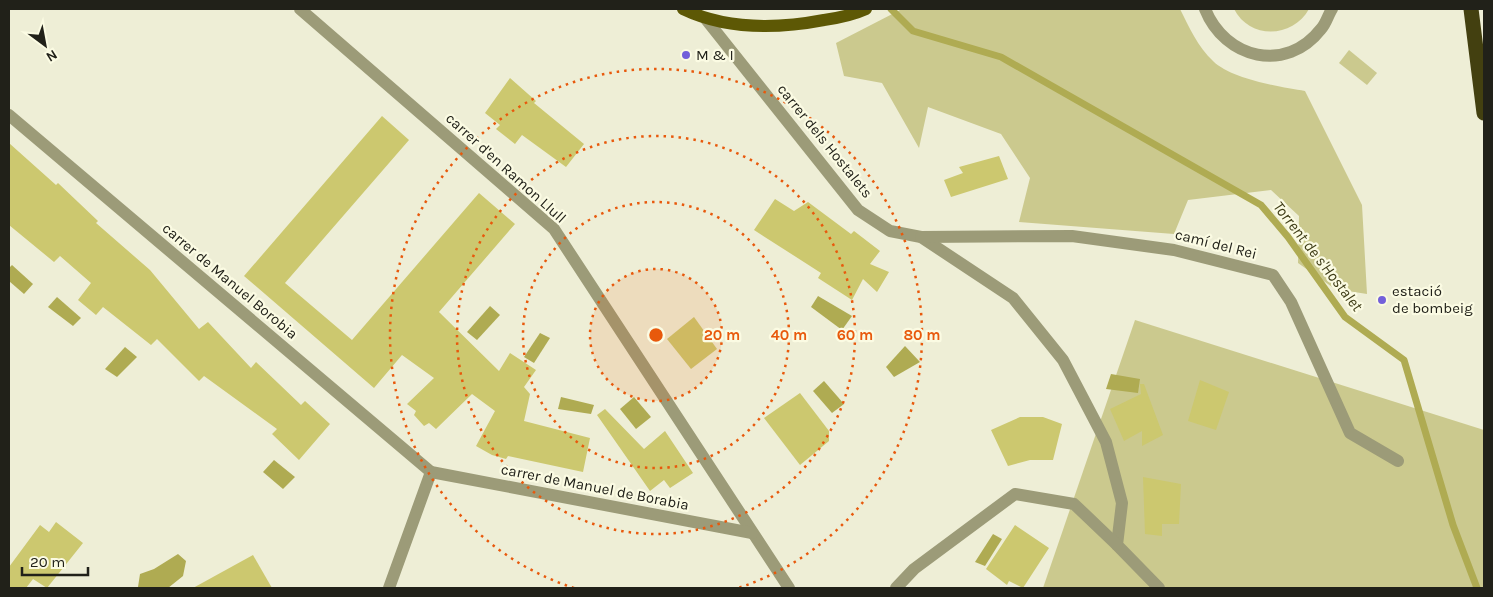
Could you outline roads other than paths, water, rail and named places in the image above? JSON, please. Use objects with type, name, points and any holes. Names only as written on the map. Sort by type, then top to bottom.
[{"type":"highway","points":[[1471,9],[1484,113]]},
{"type":"main road","points":[[683,9],[705,18],[736,25],[773,26],[842,17],[866,9]]},
{"type":"street","name":"carrer d'en Ramon Llull","points":[[300,9],[554,229],[789,588]]},
{"type":"street","points":[[1205,9],[1211,24],[1225,40],[1244,52],[1265,56],[1286,54],[1306,44],[1322,29],[1332,9]]},
{"type":"street","name":"carrer dels Hostalets","points":[[705,18],[858,210],[890,231],[921,237],[1013,298],[1064,360],[1106,442],[1122,503],[1117,545]]},
{"type":"street","name":"carrer de Manuel Borobia","points":[[9,115],[431,472]]},
{"type":"street","name":"camí del Rei","points":[[921,237],[1072,236],[1174,250],[1273,275],[1291,302],[1350,433],[1398,461]]},
{"type":"street","name":"carrer de Manuel de Borabia","points":[[431,472],[752,533]]},
{"type":"street","points":[[389,588],[431,472]]},
{"type":"street","points":[[896,588],[914,569],[1015,494],[1074,504],[1159,588]]},
{"type":"waterway","name":"Torrent de s'Hostalet","points":[[891,9],[913,31],[1001,57],[1261,205],[1288,237],[1345,317],[1404,360],[1453,525],[1477,588]]},
{"type":"place","name":"M & I","points":[[686,55]]},
{"type":"place","name":"estació de bombeig","points":[[1382,300]]}]
